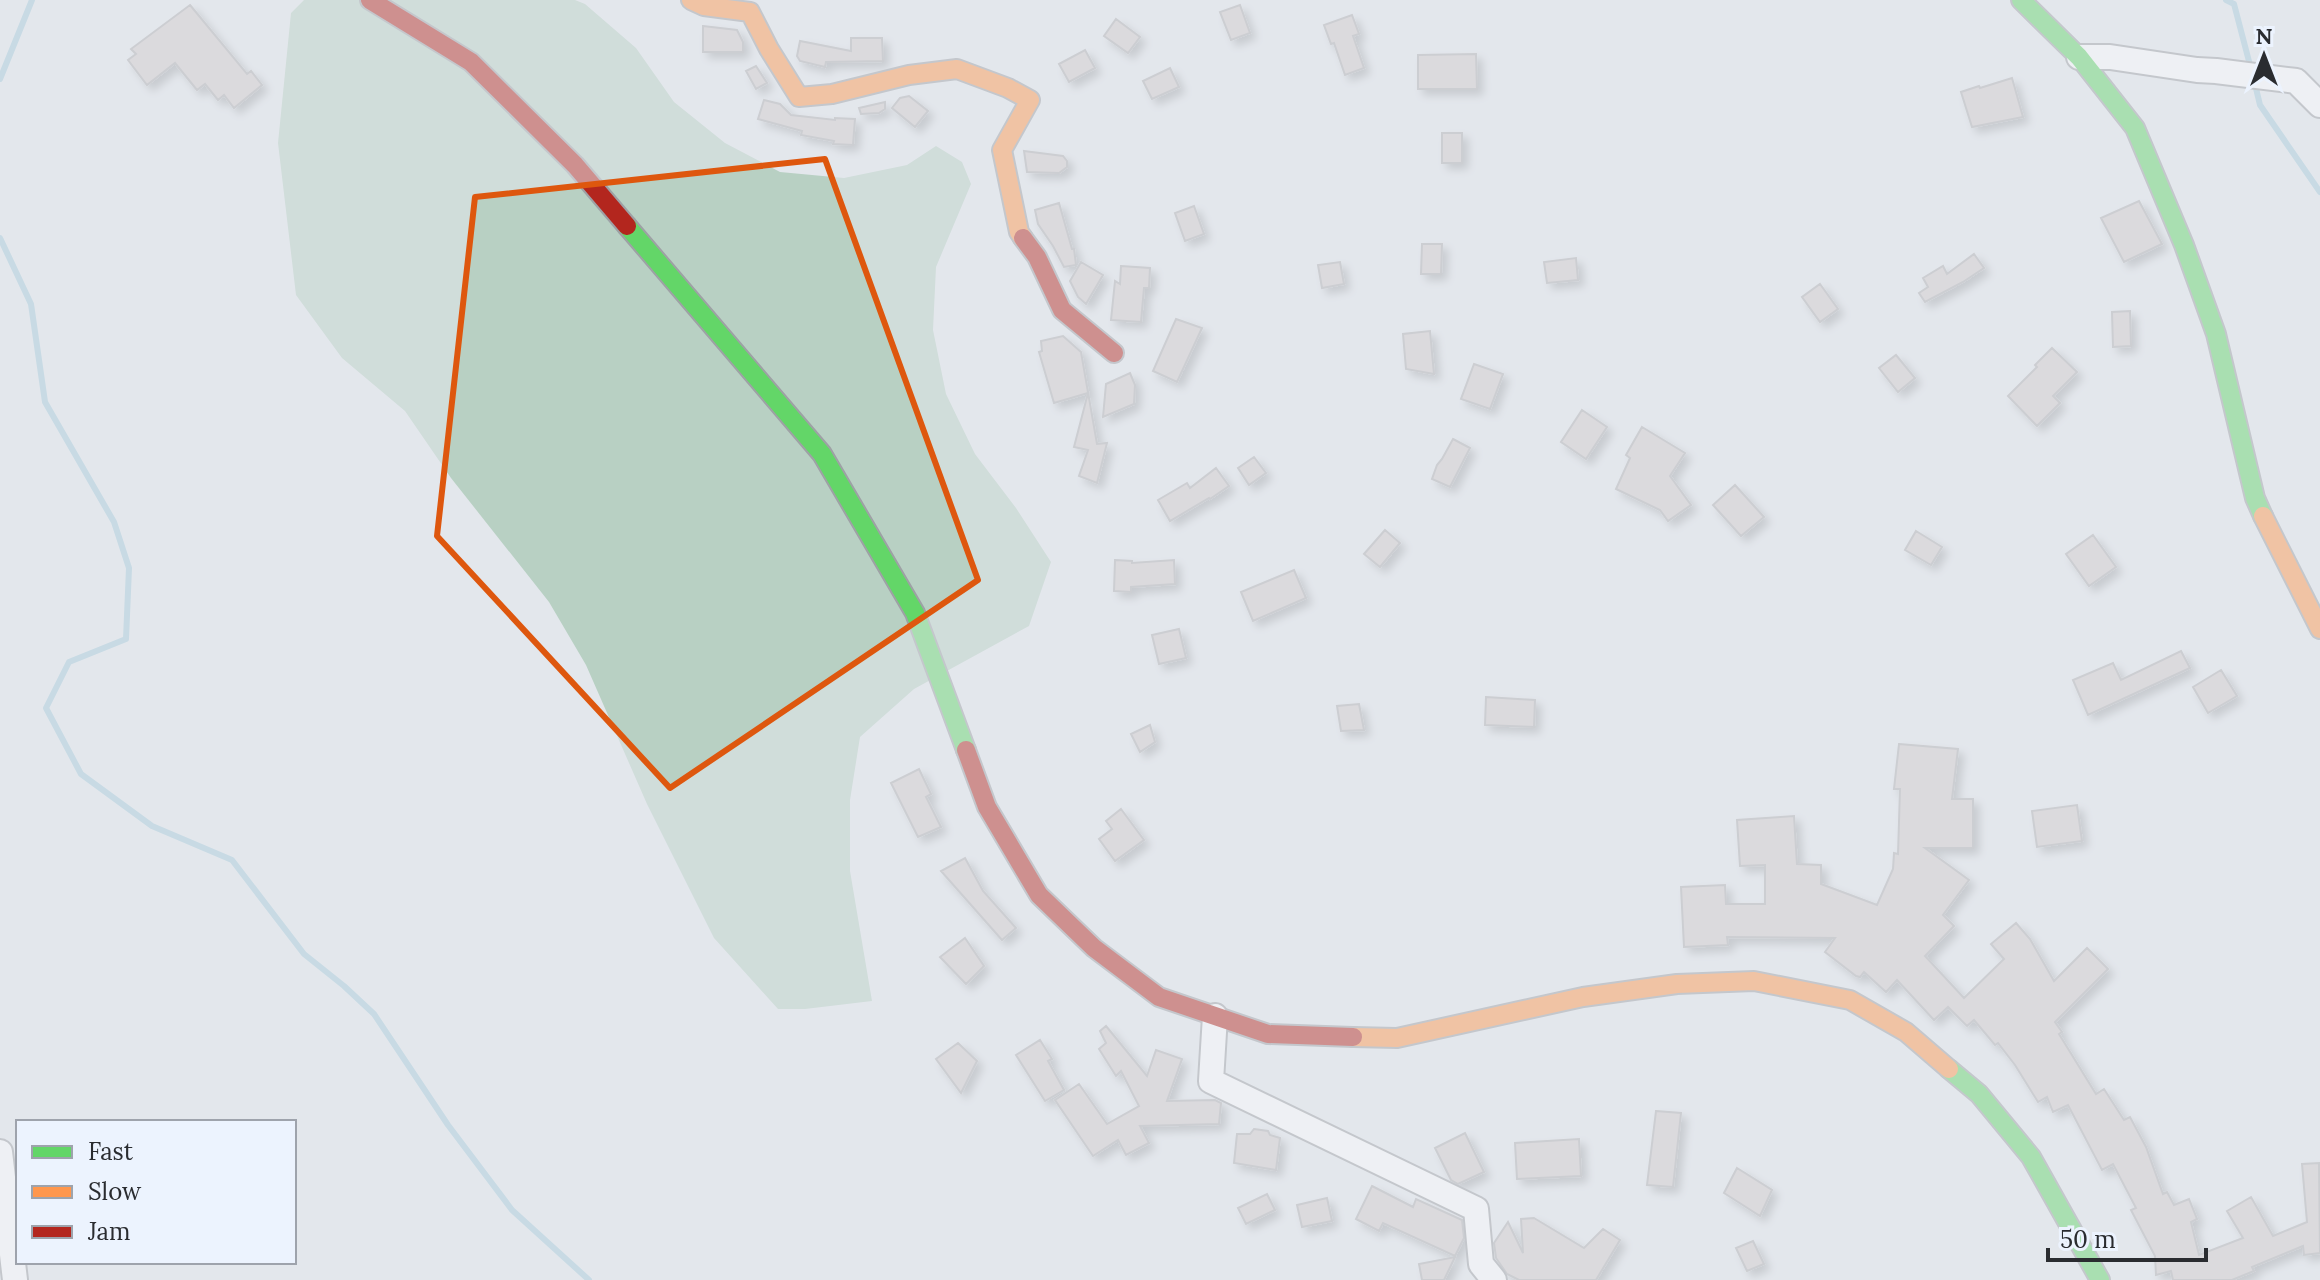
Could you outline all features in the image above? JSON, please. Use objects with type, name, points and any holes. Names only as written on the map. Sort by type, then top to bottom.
[{"type":"main road","points":[[370,0],[471,62],[575,165],[822,454],[915,613],[987,807],[1039,895],[1094,948],[1159,997],[1268,1034],[1397,1038],[1583,997],[1677,984],[1754,981],[1850,1000],[1906,1032],[1979,1094],[2031,1157],[2100,1280]]},
{"type":"main road","points":[[691,0],[704,6],[750,12],[799,97],[832,94],[909,75],[957,69],[1008,88],[1030,100],[1002,150],[1019,232],[1037,257],[1062,310],[1114,353]]},
{"type":"main road","points":[[2021,0],[2079,57],[2135,128],[2184,245],[2216,334],[2255,498],[2320,629]]},
{"type":"street","points":[[2079,57],[2110,57],[2296,81],[2320,105]]},
{"type":"street","points":[[1215,1016],[1211,1081],[1476,1209],[1481,1264],[1494,1280]]},
{"type":"street","points":[[0,1152],[15,1280]]},
{"type":"highlighted area","points":[[825,159],[978,580],[670,788],[437,536],[475,197]]},
{"type":"green space","points":[[304,0],[575,0],[585,4],[636,48],[674,102],[725,143],[780,172],[844,178],[907,165],[936,146],[962,162],[971,184],[936,267],[933,330],[946,394],[975,454],[1016,508],[1051,562],[1029,626],[914,689],[860,737],[850,800],[850,871],[872,1001],[778,1009],[714,938],[647,804],[586,665],[549,602],[451,478],[405,411],[342,358],[296,295],[278,143],[291,13]]},
{"type":"building","points":[[190,5],[247,74],[251,71],[262,85],[234,108],[224,95],[218,100],[205,84],[197,90],[175,63],[147,85],[128,60],[136,54],[131,49]]},
{"type":"building","points":[[1240,5],[1250,33],[1231,40],[1220,12]]},
{"type":"building","points":[[1352,15],[1359,34],[1353,36],[1364,68],[1345,75],[1324,25]]},
{"type":"building","points":[[1116,19],[1140,37],[1128,53],[1104,36]]},
{"type":"building","points":[[703,26],[737,30],[743,42],[743,52],[703,52]]},
{"type":"building","points":[[851,38],[882,38],[883,61],[826,62],[825,67],[800,61],[797,56],[800,41],[851,51]]},
{"type":"building","points":[[1085,50],[1095,68],[1069,82],[1059,64]]},
{"type":"building","points":[[1476,54],[1477,89],[1418,89],[1418,55]]},
{"type":"building","points":[[756,66],[767,83],[756,89],[746,71]]},
{"type":"building","points":[[1170,68],[1179,87],[1152,99],[1143,81]]},
{"type":"building","points":[[2012,78],[2023,117],[1972,127],[1961,92]]},
{"type":"building","points":[[909,96],[928,111],[915,127],[892,108],[900,98]]},
{"type":"building","points":[[764,100],[780,104],[791,115],[855,119],[853,145],[833,144],[834,141],[801,135],[802,131],[758,119]]},
{"type":"building","points":[[885,102],[885,109],[879,113],[861,114],[859,108]]},
{"type":"building","points":[[1442,133],[1462,133],[1462,163],[1442,163]]},
{"type":"building","points":[[1024,151],[1063,156],[1067,167],[1059,173],[1027,172]]},
{"type":"building","points":[[2139,201],[2162,244],[2124,262],[2101,218]]},
{"type":"building","points":[[1059,203],[1076,265],[1064,267],[1038,224],[1035,210]]},
{"type":"building","points":[[1194,206],[1204,234],[1185,241],[1175,213]]},
{"type":"building","points":[[1422,244],[1442,244],[1441,274],[1421,274]]},
{"type":"building","points":[[1974,254],[1984,268],[1925,302],[1919,293],[1928,287],[1923,278],[1943,266],[1947,274]]},
{"type":"building","points":[[1576,258],[1578,280],[1547,283],[1544,262]]},
{"type":"building","points":[[1081,262],[1103,275],[1086,304],[1078,297],[1070,281]]},
{"type":"building","points":[[1340,262],[1344,284],[1322,288],[1318,265]]},
{"type":"building","points":[[1121,266],[1150,268],[1149,288],[1144,288],[1141,322],[1111,320],[1115,281],[1120,284]]},
{"type":"building","points":[[1820,284],[1838,309],[1820,322],[1802,297]]},
{"type":"building","points":[[2130,311],[2131,346],[2113,347],[2112,312]]},
{"type":"building","points":[[1176,319],[1202,328],[1177,382],[1153,371]]},
{"type":"building","points":[[1430,331],[1434,374],[1406,369],[1403,334]]},
{"type":"building","points":[[1063,336],[1081,352],[1097,444],[1107,443],[1097,483],[1079,476],[1088,450],[1074,447],[1088,393],[1054,403],[1039,352],[1042,351],[1041,341]]},
{"type":"building","points":[[2052,348],[2077,372],[2053,396],[2060,403],[2037,426],[2008,396]]},
{"type":"building","points":[[1896,355],[1915,378],[1898,392],[1879,368]]},
{"type":"building","points":[[1474,364],[1503,374],[1490,409],[1461,399]]},
{"type":"building","points":[[1130,373],[1135,385],[1134,404],[1103,417],[1106,384]]},
{"type":"building","points":[[1582,410],[1607,427],[1586,459],[1561,442]]},
{"type":"building","points":[[1642,427],[1685,453],[1670,476],[1691,505],[1668,521],[1660,510],[1616,489],[1630,458],[1626,455]]},
{"type":"building","points":[[1453,439],[1470,448],[1450,487],[1432,479]]},
{"type":"building","points":[[1254,457],[1266,473],[1249,485],[1238,468]]},
{"type":"building","points":[[1216,468],[1229,486],[1170,521],[1158,500],[1187,483],[1190,488]]},
{"type":"building","points":[[1735,485],[1764,517],[1741,536],[1713,505]]},
{"type":"building","points":[[1385,530],[1400,543],[1380,567],[1364,554]]},
{"type":"building","points":[[1916,531],[1942,547],[1931,565],[1905,550]]},
{"type":"building","points":[[2093,535],[2116,567],[2089,586],[2066,554]]},
{"type":"building","points":[[1115,560],[1132,563],[1174,560],[1175,584],[1131,587],[1131,592],[1114,591]]},
{"type":"building","points":[[1294,570],[1306,598],[1253,621],[1241,592]]},
{"type":"building","points":[[1179,629],[1186,658],[1159,664],[1152,635]]},
{"type":"building","points":[[2181,651],[2190,668],[2088,715],[2073,680],[2113,663],[2121,680]]},
{"type":"building","points":[[2221,670],[2237,696],[2208,713],[2193,687]]},
{"type":"building","points":[[1486,697],[1535,700],[1534,727],[1485,725]]},
{"type":"building","points":[[1359,704],[1364,730],[1341,731],[1337,706]]},
{"type":"building","points":[[1150,725],[1155,742],[1140,752],[1131,734]]},
{"type":"building","points":[[1899,744],[1958,749],[1952,799],[1973,799],[1973,848],[1925,848],[1969,880],[1943,915],[1954,926],[1925,956],[1964,998],[2004,959],[1991,944],[2016,923],[2030,939],[2054,981],[2087,948],[2108,969],[2055,1022],[2062,1032],[2059,1034],[2096,1094],[2104,1089],[2124,1120],[2130,1117],[2146,1147],[2163,1194],[2167,1192],[2174,1205],[2189,1199],[2197,1219],[2191,1222],[2199,1255],[2243,1238],[2227,1211],[2251,1197],[2273,1236],[2307,1222],[2302,1164],[2319,1163],[2320,1253],[2304,1255],[2303,1246],[2252,1267],[2254,1271],[2232,1280],[2173,1280],[2171,1271],[2156,1275],[2155,1256],[2131,1210],[2136,1208],[2113,1164],[2102,1170],[2068,1105],[2053,1112],[2047,1097],[2038,1102],[1998,1043],[1995,1045],[1974,1020],[1967,1026],[1948,1007],[1934,1020],[1897,980],[1886,992],[1864,972],[1860,977],[1856,976],[1825,952],[1835,938],[1727,937],[1728,945],[1684,947],[1681,887],[1725,885],[1726,904],[1765,904],[1765,865],[1740,866],[1737,820],[1794,816],[1797,864],[1821,865],[1821,884],[1877,905],[1893,869],[1894,853],[1898,854],[1900,789],[1894,789]]},
{"type":"building","points":[[919,769],[931,794],[926,797],[941,827],[918,837],[891,783]]},
{"type":"building","points":[[2077,805],[2082,841],[2037,847],[2032,811]]},
{"type":"building","points":[[1121,809],[1144,840],[1115,861],[1099,839],[1112,829],[1106,821]]},
{"type":"building","points":[[965,858],[983,891],[1016,928],[1002,940],[941,871]]},
{"type":"building","points":[[965,938],[984,966],[966,984],[940,957]]},
{"type":"building","points":[[1106,1026],[1147,1076],[1156,1050],[1182,1059],[1167,1101],[1215,1100],[1221,1103],[1219,1124],[1140,1126],[1149,1143],[1126,1155],[1118,1140],[1093,1156],[1055,1100],[1079,1084],[1107,1124],[1139,1106],[1121,1071],[1116,1076],[1099,1049],[1106,1043],[1100,1031]]},
{"type":"building","points":[[1040,1040],[1052,1059],[1048,1061],[1064,1090],[1045,1101],[1016,1055]]},
{"type":"building","points":[[958,1043],[977,1061],[961,1093],[936,1059]]},
{"type":"building","points":[[1656,1111],[1681,1113],[1673,1187],[1647,1185]]},
{"type":"building","points":[[1254,1129],[1268,1131],[1270,1135],[1280,1138],[1276,1170],[1234,1163],[1237,1134],[1250,1134]]},
{"type":"building","points":[[1465,1133],[1484,1172],[1458,1184],[1451,1180],[1435,1148]]},
{"type":"building","points":[[1579,1139],[1581,1176],[1517,1179],[1515,1143]]},
{"type":"building","points":[[1737,1168],[1772,1190],[1760,1216],[1724,1193]]},
{"type":"building","points":[[1372,1186],[1413,1207],[1416,1199],[1462,1220],[1464,1238],[1455,1256],[1383,1223],[1379,1231],[1356,1219]]},
{"type":"building","points":[[1267,1194],[1275,1210],[1246,1224],[1238,1208]]},
{"type":"building","points":[[1327,1198],[1332,1221],[1302,1227],[1297,1205]]},
{"type":"building","points":[[1534,1218],[1584,1248],[1603,1229],[1620,1240],[1596,1280],[1519,1280],[1507,1274],[1496,1258],[1494,1243],[1508,1222],[1523,1253],[1521,1219]]},
{"type":"building","points":[[1753,1241],[1764,1264],[1747,1271],[1736,1248]]},
{"type":"building","points":[[1455,1257],[1444,1280],[1422,1280],[1419,1264]]},
{"type":"waterway","points":[[0,79],[32,0]]},
{"type":"waterway","points":[[2226,0],[2234,4],[2251,69]]},
{"type":"waterway","points":[[2254,80],[2260,105],[2320,192]]},
{"type":"waterway","points":[[0,238],[31,304],[45,402],[114,522],[129,568],[126,639],[69,662],[46,708],[81,774],[152,826],[232,860],[304,954],[374,1014],[448,1125],[512,1210],[589,1280]]},
{"type":"traffic: fast","points":[[2021,0],[2079,57],[2135,128],[2184,245],[2216,334],[2255,498],[2263,516]]},
{"type":"traffic: fast","points":[[627,226],[822,454],[915,613],[966,750]]},
{"type":"traffic: fast","points":[[1949,1069],[1979,1094],[2031,1157],[2100,1280]]},
{"type":"traffic: slow","points":[[691,0],[704,6],[750,12],[799,97],[832,94],[909,75],[957,69],[1008,88],[1030,100],[1002,150],[1019,232],[1023,238]]},
{"type":"traffic: slow","points":[[2263,516],[2320,629]]},
{"type":"traffic: slow","points":[[1353,1037],[1397,1038],[1583,997],[1677,984],[1754,981],[1850,1000],[1906,1032],[1949,1069]]},
{"type":"traffic: jam","points":[[370,0],[471,62],[575,165],[627,226]]},
{"type":"traffic: jam","points":[[1023,238],[1037,257],[1062,310],[1114,353]]},
{"type":"traffic: jam","points":[[966,750],[987,807],[1039,895],[1094,948],[1159,997],[1268,1034],[1353,1037]]}]
